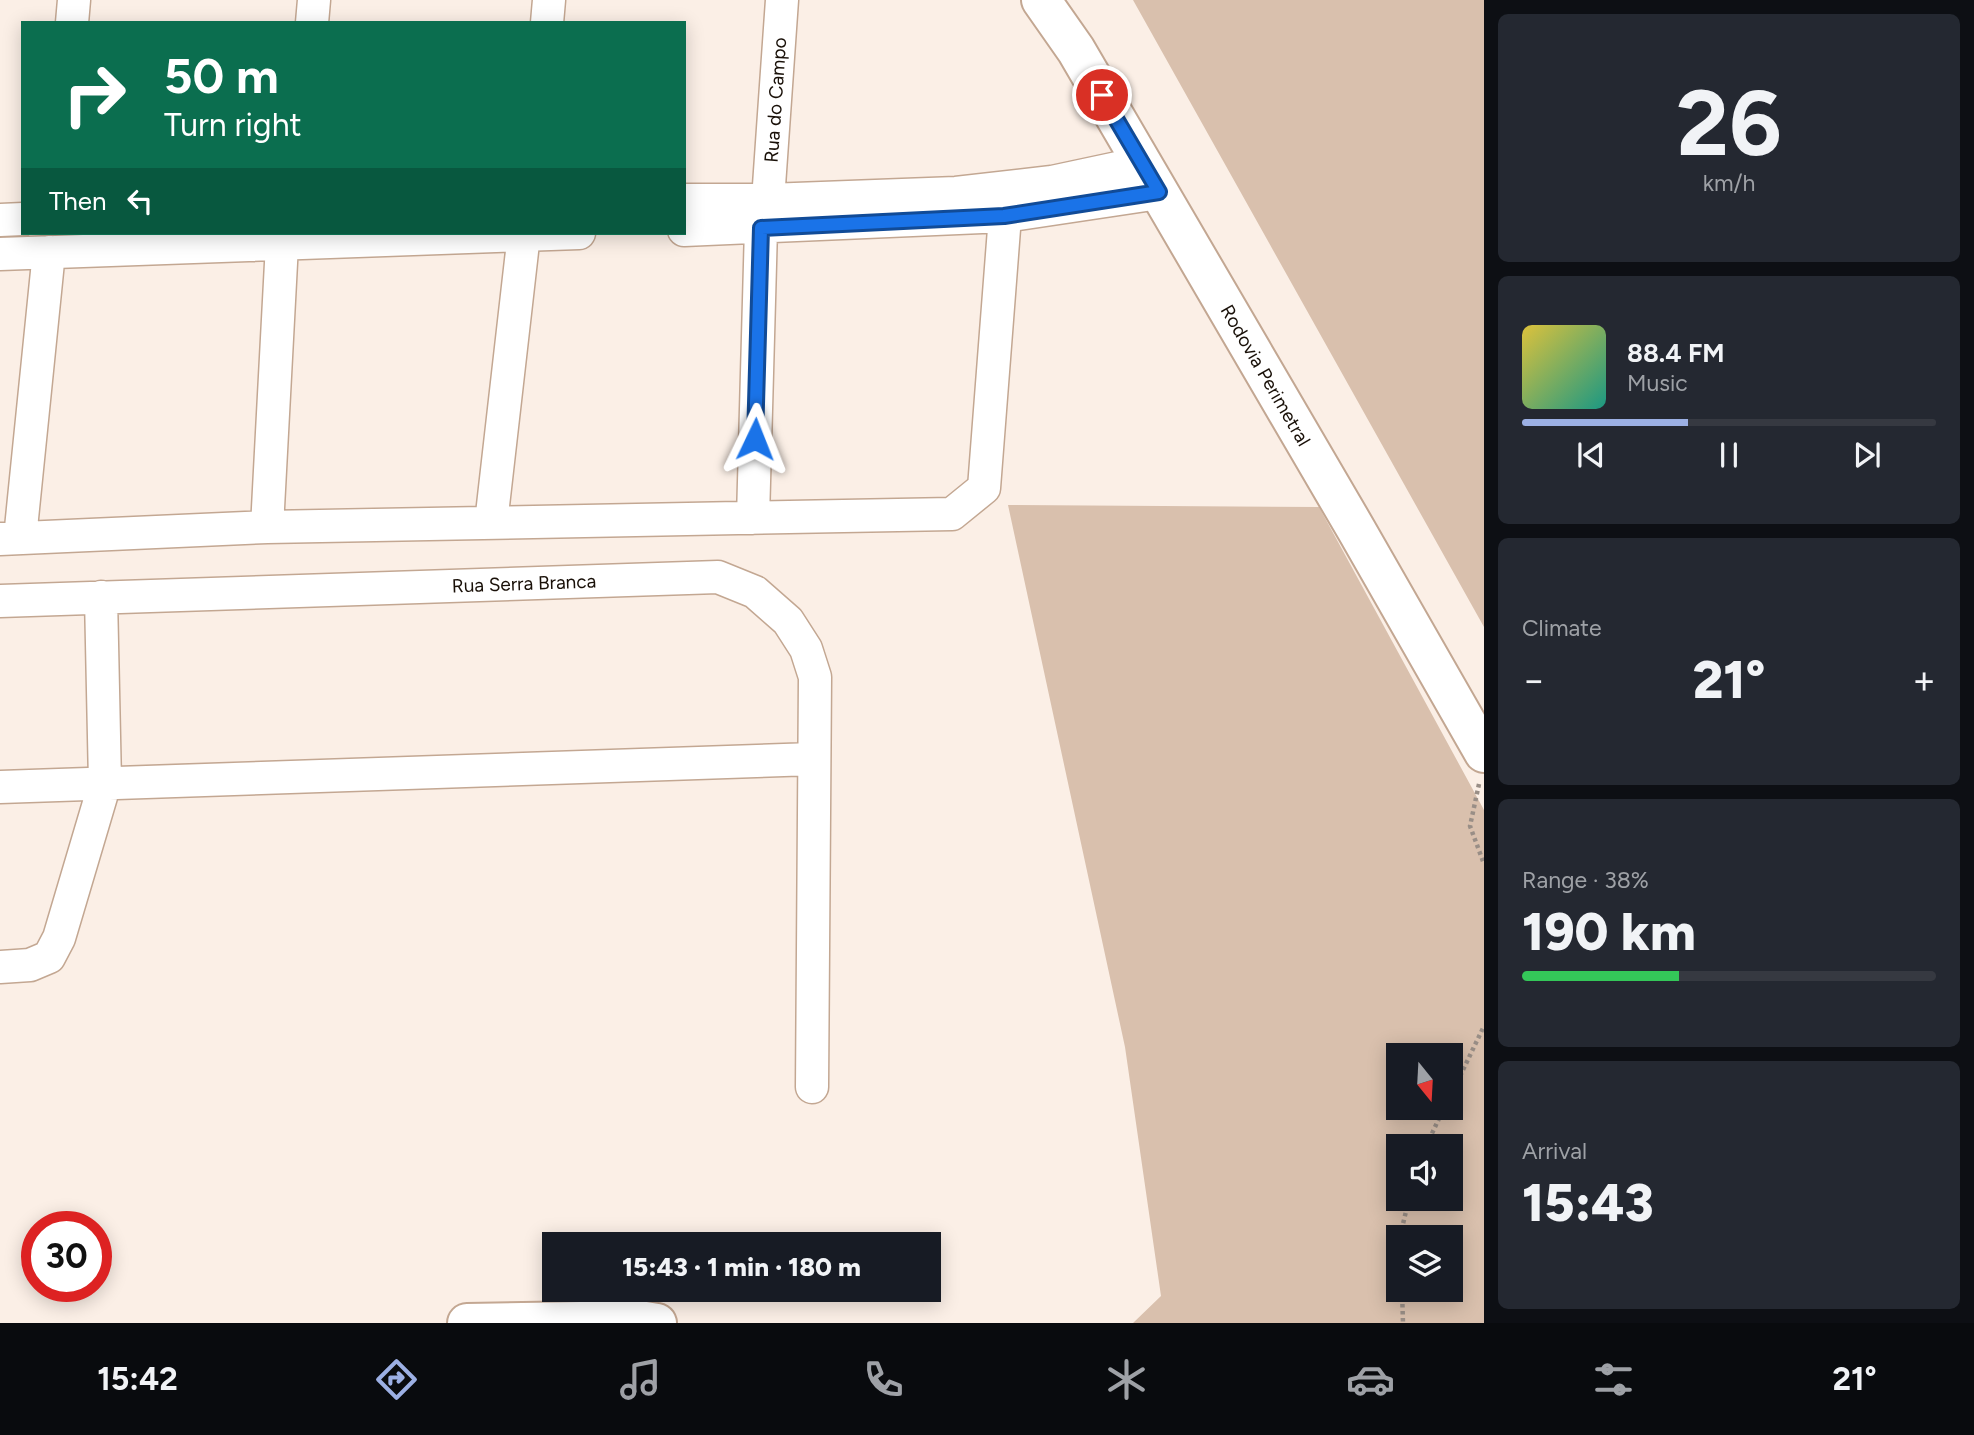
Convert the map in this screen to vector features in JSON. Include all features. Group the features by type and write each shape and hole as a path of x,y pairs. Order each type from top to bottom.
{"main road":[{"name":"Rodovia Perimetral","path":"1041,0 1076,50 1357,531 1483,763"},
{"path":"467,1323 645,1322"}],"street":[{"path":"72,21 74,0"},
{"path":"312,21 314,0"},
{"path":"547,21 549,0"},
{"name":"Rua do Campo","path":"753,517 764,214 782,0"},
{"path":"686,230 764,214 1052,182 1150,178"},
{"path":"686,200 764,214 1004,216 1150,178"},
{"path":"49,252 10,538 267,527 952,514 984,488 1004,216"},
{"path":"0,220 21,219"},
{"path":"0,254 500,235"},
{"path":"491,523 524,235"},
{"path":"267,527 282,244"},
{"name":"Rua Serra Branca","path":"0,601 718,577 754,592 788,621 806,649 815,677 812,1087"},
{"path":"0,967 30,965 49,957 59,938 105,783 101,597"},
{"path":"0,787 813,759"}],"path":[{"path":"1483,763 1470,826 1484,863"},
{"path":"1463,1070 1484,1026"},
{"path":"1402,1302 1403,1323"}],"shaded area":[{"path":"1133,0 1484,0 1484,627"},
{"path":"1008,505 1319,507 1484,810 1484,1323 1133,1323 1161,1296 1125,1047"}],"route":[{"path":"755,439 761,228 1004,216 1159,192 1102,95"}]}
